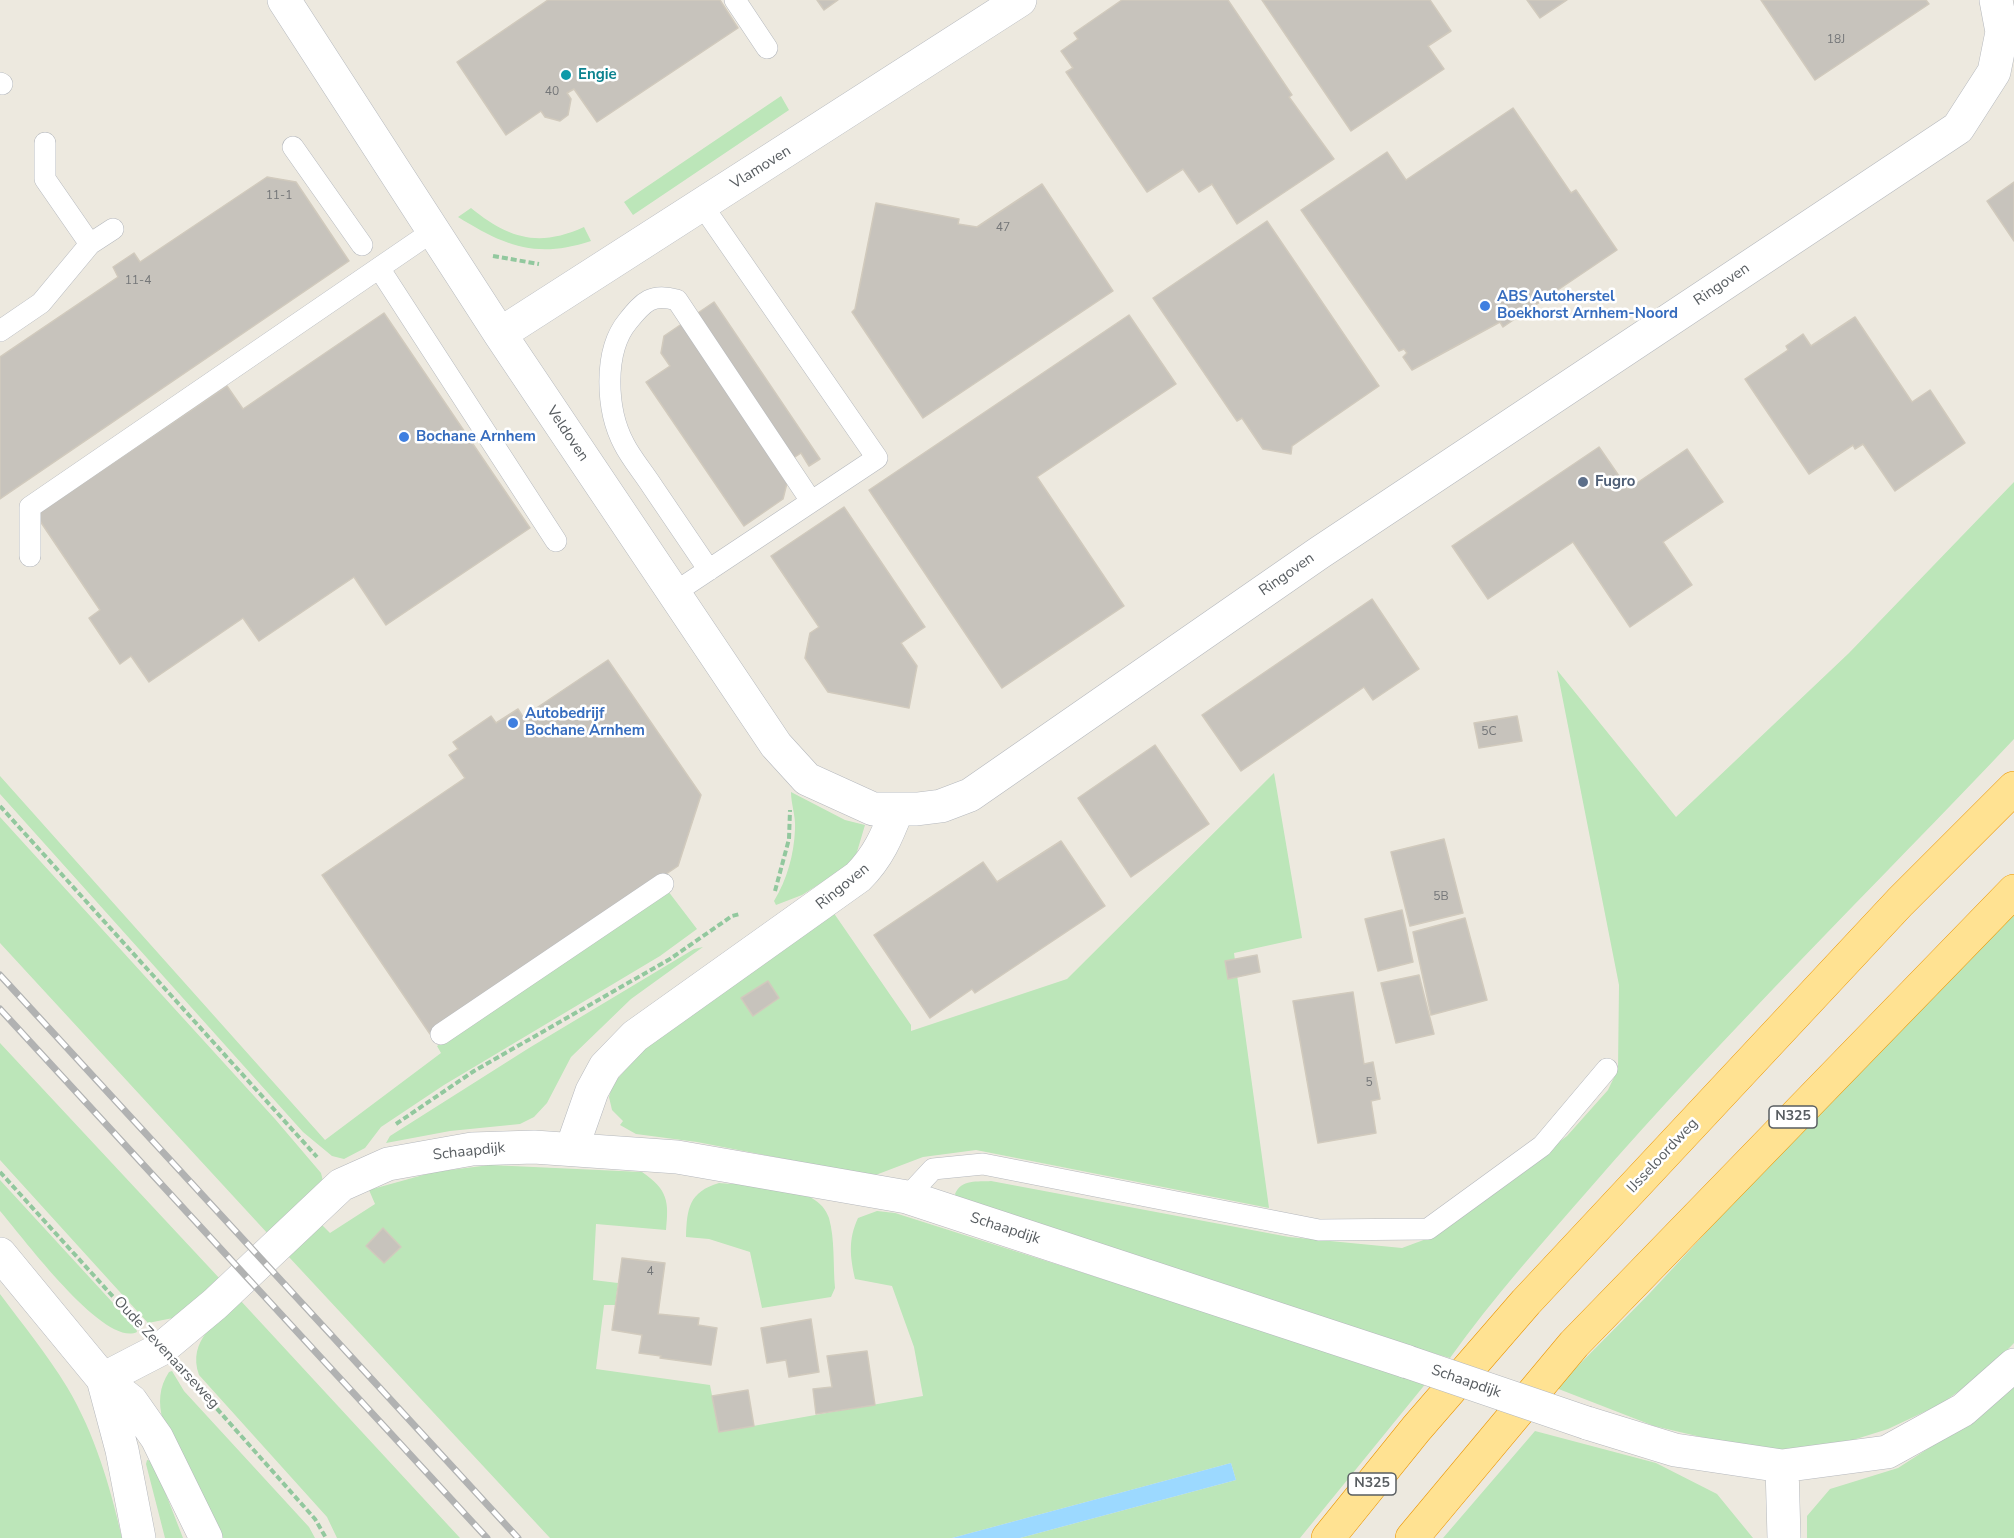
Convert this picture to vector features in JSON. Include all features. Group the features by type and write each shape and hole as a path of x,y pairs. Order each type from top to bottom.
{"highway":[{"name":"IJsseloordweg","path":"1328,1538 1416,1430 1526,1302 1900,902 2014,788"},
{"name":"N325","path":"1412,1538 1574,1344 2014,891"}],"street":[{"name":"Veldoven","path":"284,0 500,334 776,745 807,779 873,809 897,810"},
{"name":"Vlamoven","path":"500,334 1020,0"},
{"name":"Ringoven","path":"572,1148 592,1091 606,1067 635,1036 858,877 873,863 884,844 897,810 941,806 970,795 1319,553 1958,128 1994,72 2001,32 1996,0"},
{"name":"Schaapdijk","path":"103,1379 161,1349 215,1304 341,1185 388,1164 472,1149 572,1148 677,1157 907,1197 1587,1423 1675,1450 1782,1466 1887,1452 1963,1410 2014,1365"},
{"path":"0,1254 103,1379 131,1401 157,1438 206,1538"},
{"path":"103,1379 122,1450 139,1538"},
{"path":"1782,1466 1784,1538"}],"lane":[{"path":"735,0 766,48"},
{"path":"45,143 45,179 90,244"},
{"path":"293,147 362,245"},
{"path":"674,593 877,458 702,205"},
{"path":"0,331 41,303 90,244 112,229"},
{"path":"30,556 30,507 434,231"},
{"path":"379,268 556,541"},
{"path":"709,570 623,442 608,385 612,356 623,327 637,309 651,298 661,296 677,300 811,501"},
{"path":"441,1035 663,884"},
{"path":"907,1197 933,1169 983,1164 1319,1230 1428,1229 1542,1146 1607,1069"}],"path":[{"path":"486,252 495,257 542,264"},
{"path":"0,806 287,1122 341,1185"},
{"path":"390,1129 474,1071 670,959 732,916 742,914"},
{"name":"Oude Zevenaarseweg","path":"0,1172 315,1518 326,1538"}],"green space":[{"path":"781,96 789,110 633,215 624,202"},
{"path":"471,208 498,227 524,237 552,237 584,227 591,241 554,249 522,247 491,236 458,217"},
{"path":"2014,482 2014,739 1747,1016 1642,1129 1518,1271 1450,1358 1281,1309 957,1199 955,1194 961,1186 970,1182 991,1181 1289,1237 1402,1248 1437,1235 1567,1136 1608,1090 1618,1069 1619,985 1557,670 1676,817 1849,653"},
{"path":"1274,773 1302,938 1234,953 1269,1208 976,1150 923,1157 873,1176 697,1142 636,1134 620,1125 623,1121 612,1110 609,1097 613,1084 648,1044 831,909 911,1025 911,1031 1067,979"},
{"path":"0,776 325,1140 441,1053 437,1046 668,891 697,929 660,956 444,1085 381,1127 365,1148 344,1159 332,1156 303,1132 0,794"},
{"path":"791,792 845,820 865,825 854,862 802,895 776,905 774,901 783,884 793,848 795,824"},
{"path":"0,817 275,1119 321,1173 323,1181 269,1235 0,943"},
{"path":"2014,912 2014,1343 1987,1371 1941,1404 1888,1429 1837,1445 1761,1451 1654,1426 1556,1388 1649,1294 1814,1116"},
{"path":"703,947 631,999 571,1057 547,1103 534,1117 520,1124 450,1131 386,1143 390,1136 529,1048 694,949"},
{"path":"0,1043 221,1280 178,1317 148,1323 0,1160"},
{"path":"490,1165 642,1172 651,1178 665,1197 666,1230 596,1224 593,1280 618,1283 615,1305 604,1305 596,1369 710,1385 719,1432 923,1396 914,1347 892,1286 855,1279 851,1248 855,1226 858,1218 877,1211 895,1213 1427,1382 1300,1538 1020,1538 1236,1480 1231,1463 952,1538 550,1538 288,1256 322,1225 330,1233 375,1204 369,1190 434,1172"},
{"path":"0,1180 136,1328 137,1332 122,1332 105,1323 85,1307 44,1264 0,1211"},
{"path":"719,1183 782,1188 812,1198 822,1206 829,1218 832,1235 835,1288 831,1297 762,1308 750,1252 709,1239 686,1237 687,1218 692,1202 701,1191"},
{"path":"0,1294 67,1387 86,1423 112,1499 122,1538 0,1538"},
{"path":"240,1300 460,1538 337,1538 327,1517 199,1375 196,1363 201,1342 214,1324"},
{"path":"172,1371 184,1391 309,1527 315,1538 220,1538 163,1421 160,1408 161,1389 169,1372"},
{"path":"2014,1380 2014,1538 1807,1538 1807,1516 1830,1489 1898,1468 1974,1419"},
{"path":"1535,1431 1656,1463 1717,1494 1753,1538 1443,1538"},
{"path":"147,1460 153,1461 183,1538 165,1538 146,1464"}],"water":[{"path":"1231,1463 1236,1480 1020,1538 952,1538"}],"building":[{"name":"Engie","path":"548,0 720,0 738,28 597,122 574,89 567,93 571,99 568,115 560,121 545,117 541,111 506,135 457,62"},
{"path":"817,0 838,0 824,10"},
{"path":"1122,0 1228,0 1292,95 1289,97 1334,159 1237,224 1212,184 1199,192 1183,169 1147,192 1066,72 1073,68 1061,51 1078,39 1074,33"},
{"path":"1262,0 1430,0 1451,31 1428,46 1444,69 1351,131"},
{"path":"1527,0 1567,0 1540,18"},
{"path":"1761,0 1926,0 1929,4 1815,80"},
{"path":"1513,108 1571,193 1576,190 1617,250 1503,327 1500,322 1412,370 1403,357 1407,353 1404,349 1399,351 1301,210 1387,152 1406,180"},
{"path":"267,177 296,182 349,261 0,499 0,357 118,277 113,267 134,253 140,262"},
{"path":"2014,182 2014,241 1987,201"},
{"path":"1042,184 1113,291 923,418 852,312 855,309 876,203 959,219 958,224 977,227"},
{"path":"1267,221 1379,386 1292,446 1291,454 1263,449 1242,418 1237,421 1153,298"},
{"path":"714,302 820,459 809,466 801,453 777,469 787,483 783,499 744,526 646,382 670,366 661,353 664,336"},
{"path":"384,313 530,528 386,625 354,577 259,641 243,618 149,682 131,656 120,664 89,618 100,610 36,515 227,386 243,409"},
{"path":"1129,315 1176,384 1037,477 1124,606 1002,688 869,490"},
{"path":"1855,317 1912,402 1930,390 1965,443 1895,491 1863,444 1855,449 1853,445 1809,474 1745,379 1788,350 1786,346 1803,334 1811,346"},
{"path":"1599,447 1628,489 1687,449 1723,502 1663,542 1692,585 1630,627 1573,542 1488,599 1452,546"},
{"path":"844,507 925,627 901,643 917,666 909,708 828,692 805,658 810,633 819,627 771,556"},
{"path":"1372,599 1419,669 1373,700 1364,687 1241,771 1202,715"},
{"path":"608,660 701,795 678,866 430,1034 322,875 465,778 449,755 458,749 453,742 491,716 496,723 518,709 523,717"},
{"path":"1517,716 1522,741 1479,748 1474,723"},
{"path":"1155,745 1209,824 1131,877 1078,798"},
{"path":"1444,839 1463,913 1410,926 1391,852"},
{"path":"1061,841 1105,906 975,993 972,989 930,1018 874,935 983,862 997,882"},
{"path":"1402,910 1413,962 1378,971 1365,919"},
{"path":"1465,918 1487,1000 1431,1015 1413,932"},
{"path":"1257,955 1260,972 1228,979 1225,961"},
{"path":"1419,975 1434,1034 1396,1043 1381,983"},
{"path":"768,981 779,998 753,1016 741,998"},
{"path":"1353,992 1364,1064 1373,1062 1380,1099 1371,1101 1376,1133 1318,1143 1293,1001"},
{"path":"383,1228 401,1247 384,1263 366,1246"},
{"path":"622,1258 665,1263 658,1314 699,1318 698,1325 717,1328 711,1365 639,1353 642,1335 612,1330"},
{"path":"811,1319 819,1372 789,1377 786,1360 767,1363 761,1328"},
{"path":"867,1351 875,1405 816,1414 813,1389 832,1387 827,1356"},
{"path":"748,1390 754,1426 719,1432 712,1396"}],"railway":[{"path":"0,975 518,1538"},
{"path":"0,1009 487,1538"}],"place":[{"name":"Engie","path":"566,75"},
{"name":"ABS Autoherstel Boekhorst Arnhem-Noord","path":"1485,306"},
{"name":"Bochane Arnhem","path":"404,437"},
{"name":"Fugro","path":"1583,482"},
{"name":"Autobedrijf Bochane Arnhem","path":"513,723"}]}
